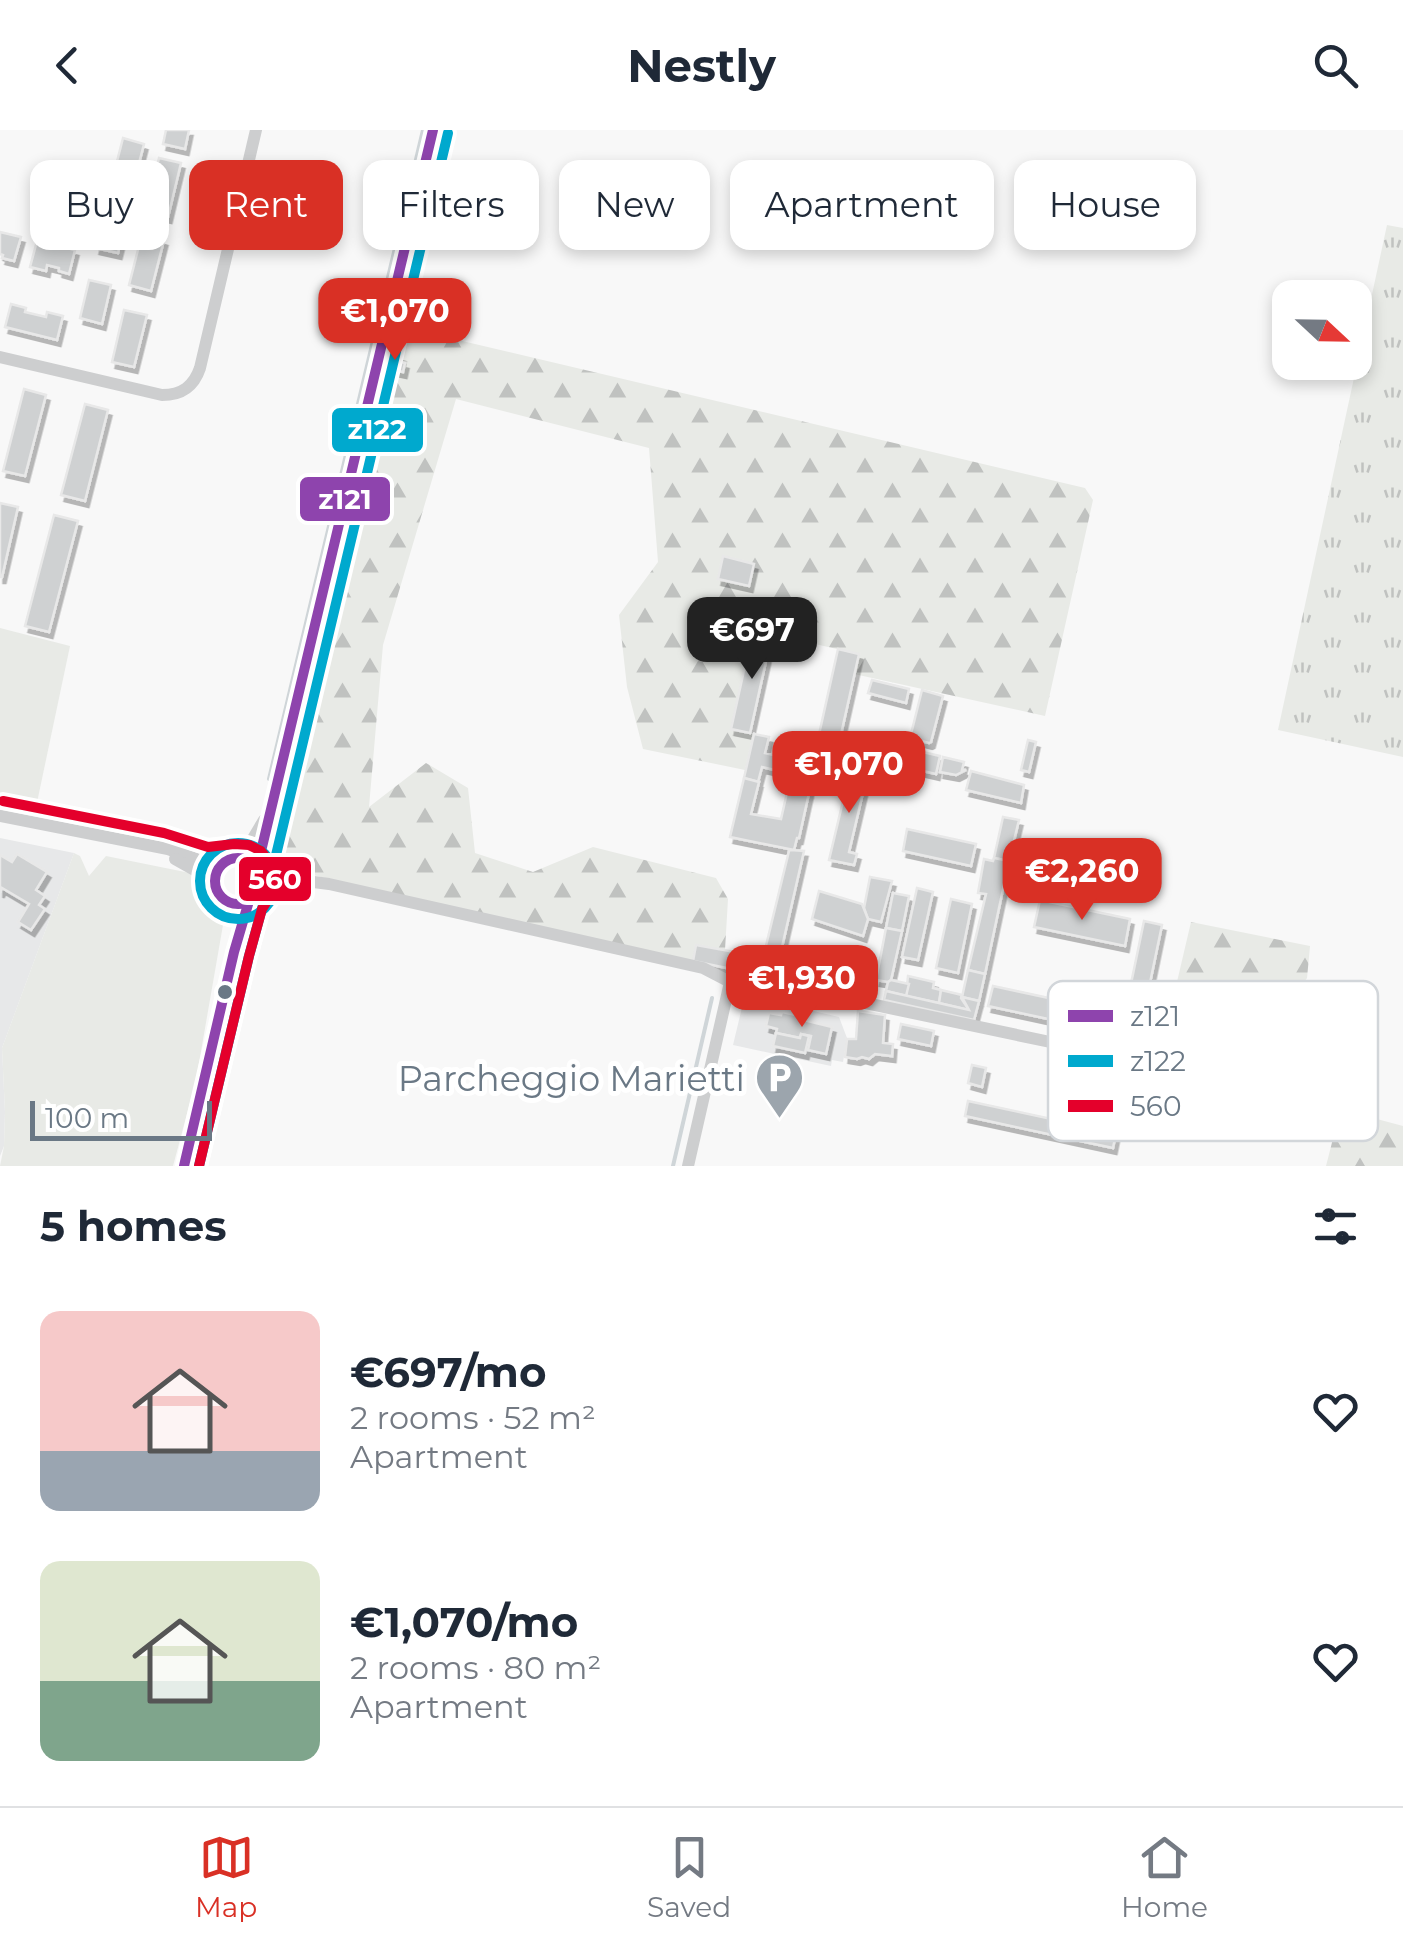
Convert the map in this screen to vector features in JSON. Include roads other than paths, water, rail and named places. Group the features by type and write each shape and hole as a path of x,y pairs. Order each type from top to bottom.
{"street":[{"path":"0,357 162,395 186,390 200,368 256,130"},
{"path":"184,1166 234,952 254,897 433,130"},
{"path":"280,781 262,826 248,847 216,872 215,884 219,895 236,904 306,881"},
{"path":"0,816 168,849 200,860 248,860 258,871 703,968 730,982 756,980 1048,1042"},
{"path":"146,846 196,870 215,884"},
{"path":"229,903 234,952"},
{"path":"688,1166 730,982"}],"waterway":[{"path":"269,779 423,130"},
{"path":"673,1166 712,998"}],"place":[{"name":"Parcheggio Marietti","path":"780,1120"}]}
